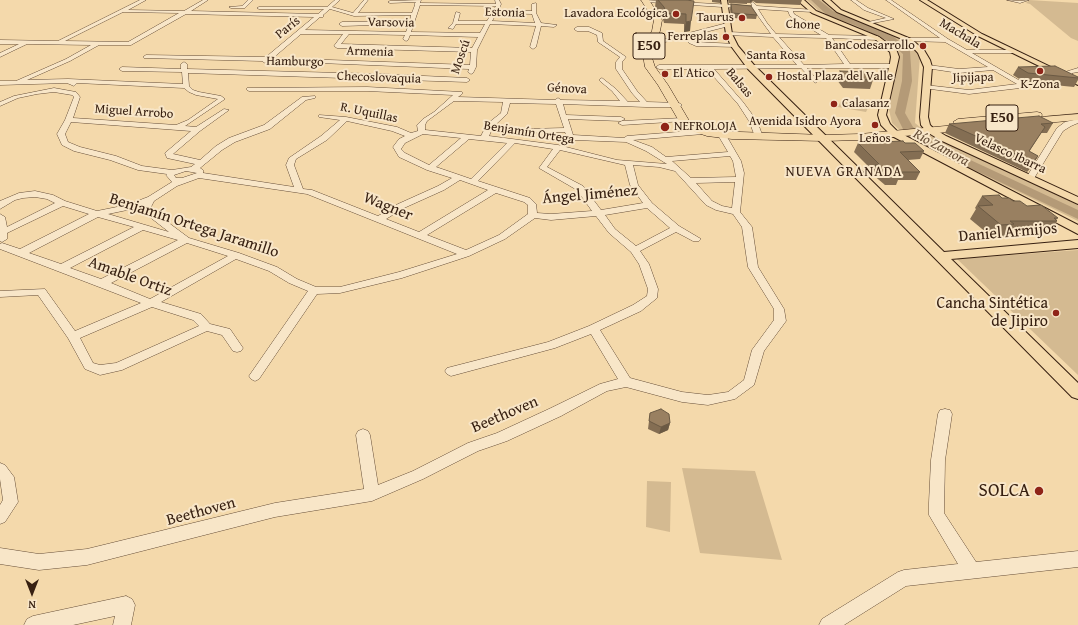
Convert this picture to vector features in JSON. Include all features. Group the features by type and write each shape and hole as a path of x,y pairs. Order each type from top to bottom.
{"highway":[{"name":"E50","path":"646,0 652,8"},
{"name":"Avenida Isidro Ayora","path":"652,8 658,20 656,31 650,42 648,59 650,67 677,105 695,122 720,132"},
{"name":"Avenida Isidro Ayora","path":"677,105 682,120 688,126 703,132 821,136 926,128 1078,111"},
{"name":"Avenida Isidro Ayora","path":"926,128 1078,117"}],"main road":[{"path":"800,0 813,11 877,38 893,51 895,57 882,115 883,120 894,131 905,140 1078,230"},
{"path":"826,0 839,11 909,40 921,52 928,67 924,117 926,128"},
{"path":"923,0 980,35 1076,80"},
{"path":"931,0 992,37 1076,80"},
{"path":"725,3 729,34 735,46 751,67 1078,393"},
{"name":"Velasco Ibarra","path":"926,128 942,138 1078,201"},
{"name":"Daniel Armijos","path":"942,256 1078,244"}],"street":[{"path":"60,42 144,0"},
{"path":"0,42 132,42 206,0"},
{"path":"227,7 243,8 252,0"},
{"name":"París","path":"261,64 322,16 338,0"},
{"path":"334,33 366,0"},
{"path":"646,0 725,3 754,7 813,11"},
{"path":"753,0 754,7 762,21 776,35 801,67 815,81"},
{"path":"853,0 866,10 892,19"},
{"name":"Machala","path":"888,0 946,40 1020,83 1020,86"},
{"path":"1008,0 1020,2 1027,0"},
{"path":"383,14 387,3 390,1 498,3"},
{"path":"652,8 660,1"},
{"path":"367,89 399,56 418,2"},
{"name":"Moscú","path":"422,132 421,125 425,120 460,93 473,67 474,50 488,22 496,11 498,3"},
{"path":"533,47 539,25 534,13 534,4"},
{"path":"259,8 294,5 330,8 353,15 413,14"},
{"path":"195,6 203,6"},
{"path":"790,10 792,15 828,37 848,66"},
{"path":"496,11 534,13"},
{"path":"120,12 184,12 322,16"},
{"path":"445,35 455,23 458,13"},
{"path":"243,20 251,14"},
{"path":"905,17 911,16"},
{"path":"870,23 898,18"},
{"path":"342,24 411,22"},
{"name":"Estonia","path":"455,23 488,22 554,25"},
{"path":"665,40 727,25"},
{"path":"577,29 589,30 600,34 600,42 623,57 619,62 619,69 634,92 646,105"},
{"name":"Varsovia","path":"301,32 482,36"},
{"path":"348,33 337,46 399,56 474,50"},
{"name":"Chone","path":"729,34 877,38"},
{"path":"687,35 691,42 696,44 735,46"},
{"path":"909,40 946,40"},
{"path":"0,55 26,42"},
{"path":"18,82 68,60 100,43"},
{"path":"967,51 1013,51"},
{"name":"Armenia","path":"146,57 266,59 399,56 473,67"},
{"path":"183,58 186,71 186,86"},
{"name":"Santa Rosa","path":"659,67 893,66"},
{"name":"Balsas","path":"709,67 741,103 753,121 759,135"},
{"path":"928,67 959,71 994,68"},
{"path":"249,73 255,68"},
{"name":"Hamburgo","path":"122,69 381,76 467,80"},
{"path":"1076,80 1068,72 1078,70"},
{"path":"602,80 614,90 626,104"},
{"path":"68,81 77,86 79,91 69,120 61,134 65,143 173,179 183,180 196,172 201,163 232,140 267,127 304,98 313,98"},
{"path":"0,83 68,81 186,86 193,92 219,97 222,99 190,121 177,127"},
{"name":"Jipijapa","path":"926,87 961,92 1020,86"},
{"name":"Checoslovaquia","path":"249,89 367,89 460,93"},
{"path":"0,104 16,97 54,90 74,93 77,97"},
{"name":"Génova","path":"453,99 558,100 616,104 677,105"},
{"path":"484,138 490,126 504,114 507,100"},
{"path":"558,100 570,136 575,138 627,139 703,132"},
{"path":"616,104 627,139 649,149 678,169 709,203 719,208 736,212 740,173 737,161 720,132"},
{"path":"201,163 168,155 197,129 226,110"},
{"name":"R. Uquillas","path":"321,116 346,119 394,130 411,136"},
{"path":"564,117 621,121 682,120"},
{"path":"299,189 296,176 290,165 293,158 324,138 346,119"},
{"name":"Miguel Arrobo","path":"69,120 197,129"},
{"path":"1030,178 1060,130 1068,124 1078,121"},
{"path":"527,131 568,130"},
{"path":"422,132 402,141 397,149 402,155 430,168 528,200 532,204 533,215"},
{"name":"Benjamín Ortega","path":"422,132 558,147 601,159 659,165 678,169"},
{"path":"430,168 468,136"},
{"path":"472,182 513,141"},
{"path":"451,371 551,345 593,329 637,308 652,298 653,289 644,264 635,250 612,231 580,188 543,168 558,147"},
{"path":"665,159 732,154"},
{"path":"628,162 634,185 649,205 676,228 696,240"},
{"path":"102,283 186,240 145,209 151,199 173,179 178,170 196,172"},
{"name":"Wagner","path":"196,172 299,189 309,192 466,254"},
{"path":"380,219 400,206 435,191 458,178"},
{"path":"688,181 739,179"},
{"path":"420,236 494,190"},
{"name":"Benjamín Ortega Jaramillo","path":"0,206 12,198 22,195 35,194 50,197 62,203 236,255 273,269 293,281 314,290 327,292 402,275 466,254 502,237 533,215"},
{"path":"20,253 98,213 129,207 151,199"},
{"path":"3,232 62,203"},
{"name":"Ángel Jiménez","path":"533,215 551,217 599,213 649,205"},
{"name":"Beethoven","path":"0,556 39,562 87,557 276,510 372,494 418,475 473,447 502,437 604,387 626,382 682,397 708,400 731,396 750,382 758,350 780,321 779,309 753,267 747,227 736,212"},
{"path":"0,218 3,232 1,249"},
{"path":"62,268 143,226"},
{"path":"635,250 676,228"},
{"name":"Amable Ortiz","path":"1,249 20,253 102,283 150,303 197,317 206,327 226,332 238,348"},
{"path":"73,336 150,303 236,255"},
{"path":"255,376 314,290"},
{"path":"0,294 42,291 73,336 89,366 100,370 118,366 206,327"},
{"path":"593,329 626,382"},
{"path":"945,414 938,460 936,503 937,515 972,571"},
{"path":"363,435 372,494"},
{"path":"0,469 7,477 11,502 0,517"},
{"path":"828,625 904,578 1078,559"},
{"path":"33,625 126,605 122,625"}],"shaded area":[{"path":"807,0 823,0 831,6 910,42 920,56 915,123 930,135 1078,205 1078,221 922,145 905,135 892,123 889,110 897,64 895,48 884,39 819,11"},
{"path":"1029,0 1078,3 1078,41 1071,38 1030,4 1026,3"},
{"path":"842,99 868,103 867,107 857,106 868,108 866,112 838,107"},
{"path":"1078,250 1078,375 957,259"},
{"path":"682,468 755,471 782,560 700,553"},
{"path":"647,481 671,482 670,532 646,527"}],"building":[{"path":"658,0 694,1 691,21 686,22 686,14 666,13 664,7"},
{"path":"731,4 751,6 757,15 732,13"},
{"path":"1055,66 1078,78 1028,73 1018,67"},
{"path":"840,71 866,72 873,80 846,79"},
{"path":"1039,116 1053,123 1041,124 1045,127 1029,151 1038,156 1033,162 949,124"},
{"path":"903,141 905,143 915,143 924,151 900,152 920,172 895,172 900,176 888,177 875,165 880,165 858,143"},
{"path":"999,195 1002,198 1020,201 1027,206 1041,205 1058,218 1054,218 1057,221 1010,221 1014,224 1001,225 978,206 993,205 982,196"},
{"path":"661,409 669,414 670,423 661,427 649,421 650,413"}],"waterway":[{"name":"Río Zamora","path":"815,0 830,13 860,24 891,39 907,53 907,81 900,113 908,129 932,146 1078,215"},
{"path":"1046,117 1078,114"}],"place":[{"name":"Lavadora Ecológica","path":"676,14"},
{"name":"Taurus","path":"742,18"},
{"name":"Ferreplas","path":"726,37"},
{"name":"BanCodesarrollo","path":"923,46"},
{"name":"K-Zona","path":"1040,71"},
{"name":"El Atico","path":"665,74"},
{"name":"Hostal Plaza del Valle","path":"769,77"},
{"name":"Calasanz","path":"834,104"},
{"name":"Leños","path":"875,125"},
{"name":"NEFROLOJA","path":"665,127"},
{"name":"Cancha Sintética de Jipiro","path":"1056,313"},
{"name":"SOLCA","path":"1039,491"}],"district":[{"name":"NUEVA GRANADA","path":"844,172"}]}
